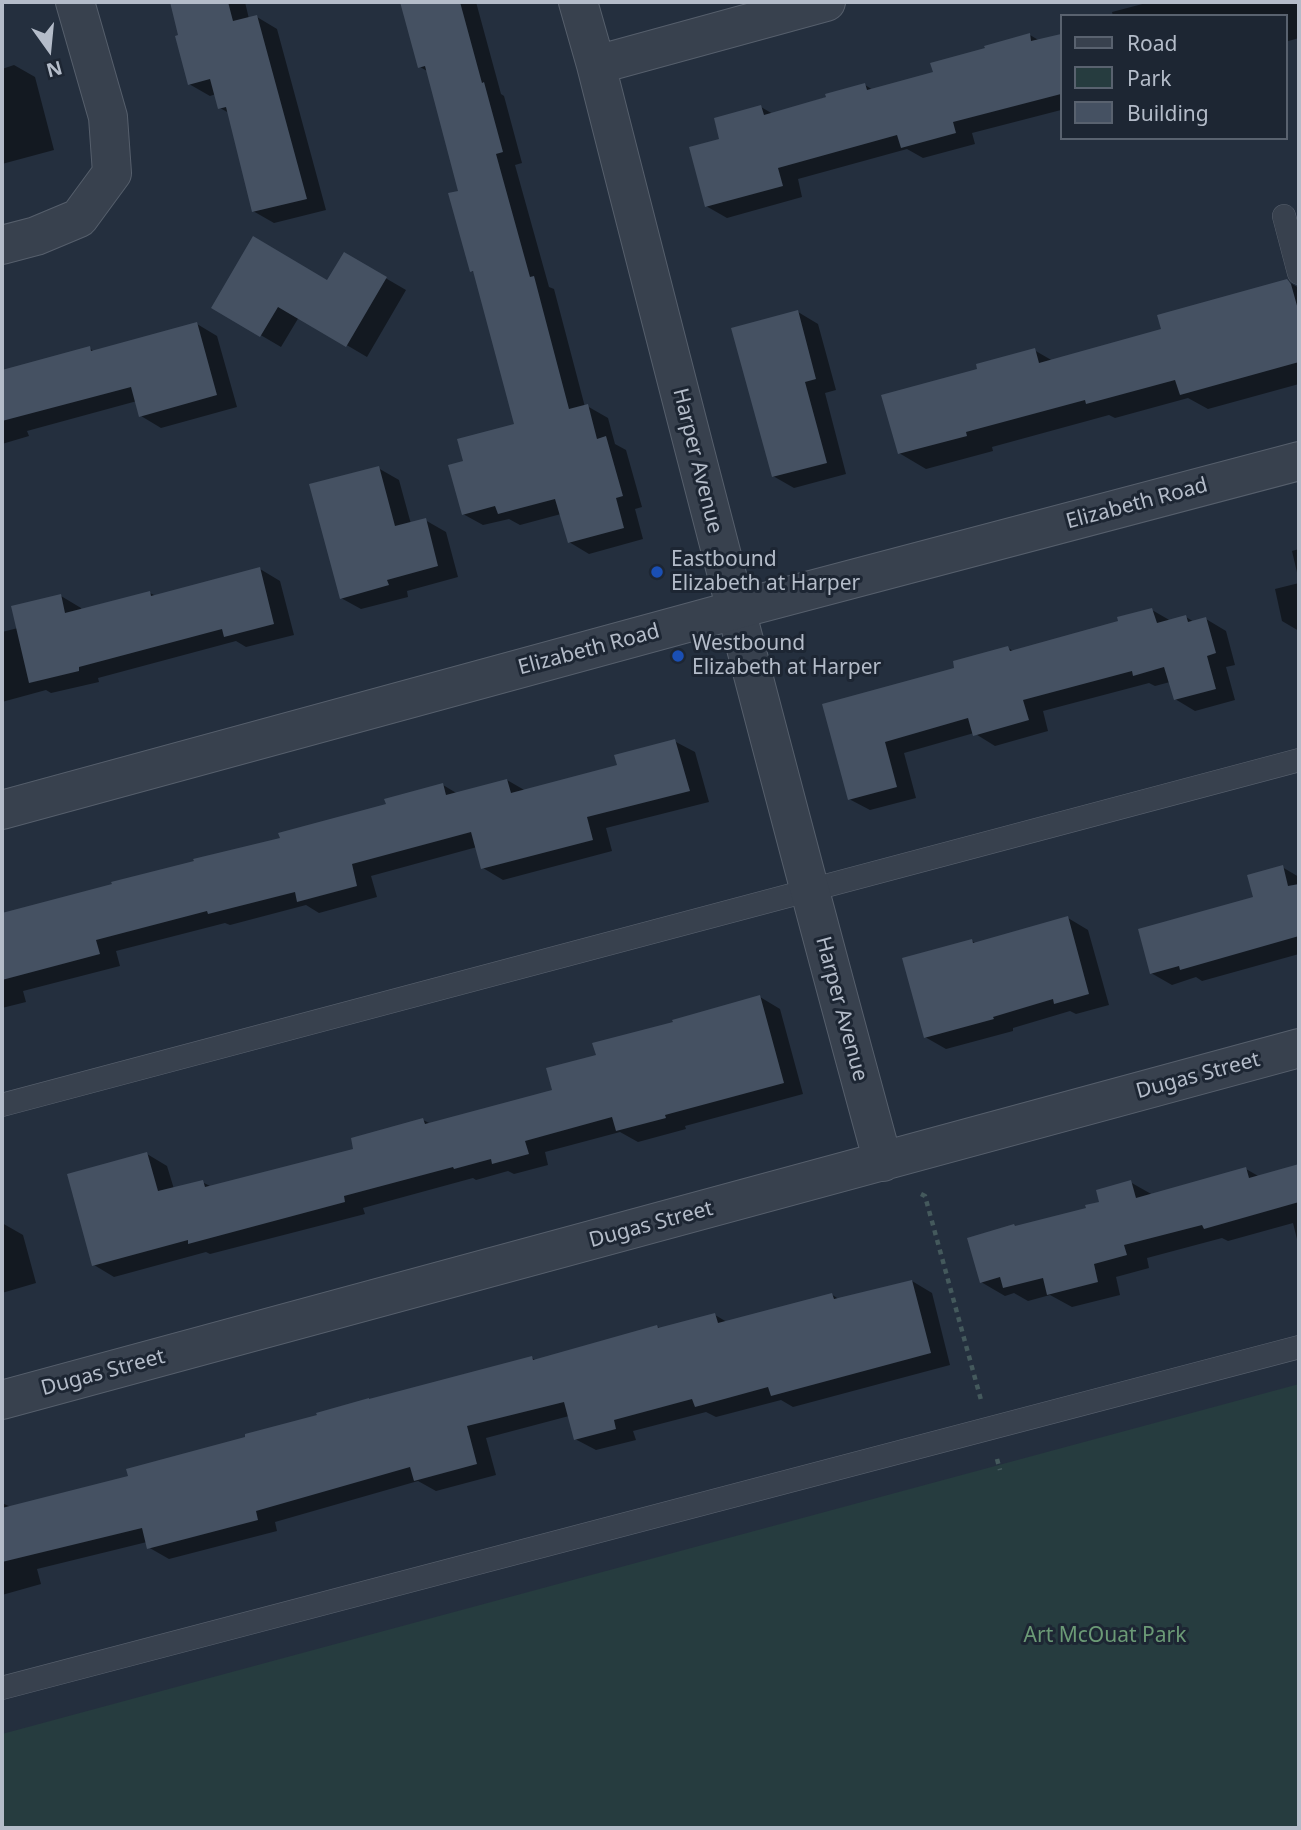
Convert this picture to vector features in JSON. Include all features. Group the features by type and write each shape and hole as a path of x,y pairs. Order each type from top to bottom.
{"street":[{"path":"2,245 36,236 79,218 112,173 108,117 75,2"},
{"name":"Harper Avenue","path":"578,2 735,610 883,1162"},
{"path":"596,65 826,2"},
{"name":"Elizabeth Road","path":"2,810 735,610 1299,461"},
{"name":"Dugas Street","path":"2,1401 1299,1048"}],"lane":[{"path":"1284,216 1299,273"},
{"path":"2,1105 1299,760"},
{"path":"2,1688 1299,1347"}],"path":[{"path":"883,1162 925,1196 1000,1470"}],"green space":[{"name":"Art McOuat Park","path":"1299,1384 1299,1828 2,1828 2,1734"}],"building":[{"path":"170,2 228,2 233,21 257,15 307,199 252,212 226,107 218,109 210,79 188,85 175,36 178,35"},
{"path":"400,2 460,2 503,152 496,154 530,277 534,276 569,409 588,404 597,439 606,436 623,496 616,498 624,528 568,543 555,499 498,514 495,506 462,515 448,465 463,461 457,439 514,424 473,271 470,272 448,193 458,191 425,66 418,68"},
{"path":"1030,33 1031,41 1060,34 1060,94 953,122 956,133 901,148 897,135 778,168 783,186 705,207 689,147 719,139 714,118 761,105 764,115 865,83 867,90 933,72 930,63 985,48 984,46"},
{"path":"253,236 327,280 344,252 387,277 346,347 278,307 260,337 211,308"},
{"path":"1287,279 1291,284 1299,313 1299,362 1180,395 1175,380 1086,404 1085,400 966,432 967,436 898,454 881,395 977,369 976,364 1035,348 1039,363 1161,329 1157,315"},
{"path":"798,310 816,379 805,382 827,463 772,477 731,328"},
{"path":"197,322 217,395 139,417 131,387 2,421 2,370 90,346 91,351"},
{"path":"379,466 395,526 426,518 438,566 387,580 389,585 340,599 309,484"},
{"path":"260,567 274,624 224,637 222,629 29,683 11,606 61,594 65,613 150,591 151,596"},
{"path":"1152,608 1157,623 1186,615 1188,622 1206,617 1216,653 1207,656 1216,689 1174,700 1164,667 1133,676 1132,671 1023,700 1029,720 973,736 968,718 885,742 897,787 848,800 822,704 954,668 953,661 1008,646 1010,651 1118,621 1117,617"},
{"path":"675,739 690,791 587,817 593,840 481,869 471,832 352,864 357,886 297,902 295,892 208,914 207,911 96,940 100,954 2,980 2,913 194,861 193,859 280,838 278,833 386,804 384,799 443,783 446,795 507,779 511,793 617,765 614,755"},
{"path":"1283,865 1288,886 1299,884 1299,936 1180,970 1179,966 1150,974 1138,929 1253,897 1247,875"},
{"path":"1068,916 1089,994 1054,1004 1053,999 924,1038 902,958 972,939 973,943"},
{"path":"760,995 784,1083 616,1131 612,1117 525,1141 529,1154 492,1164 491,1159 454,1169 453,1167 344,1196 345,1202 188,1244 188,1240 92,1266 67,1174 147,1152 158,1191 203,1180 205,1187 353,1149 351,1138 423,1118 425,1124 552,1090 546,1068 596,1055 592,1043"},
{"path":"1299,1164 1299,1202 1204,1229 1202,1225 1124,1245 1127,1255 1094,1264 1098,1282 1047,1295 1043,1278 1003,1288 1000,1277 980,1283 967,1238 1086,1208 1085,1205 1099,1202 1096,1190 1131,1180 1136,1198 1246,1167 1249,1178"},
{"path":"912,1280 931,1353 771,1396 768,1387 695,1407 692,1399 614,1420 616,1429 574,1440 564,1402 467,1426 477,1464 414,1481 410,1467 256,1511 258,1520 147,1549 142,1528 2,1562 2,1508 128,1476 126,1469 245,1437 245,1434 369,1398 532,1356 533,1360 657,1325 658,1328 715,1313 718,1323 832,1293 834,1299"}],"place":[{"name":"Eastbound Elizabeth at Harper","path":"657,572"},
{"name":"Westbound Elizabeth at Harper","path":"678,656"}]}
